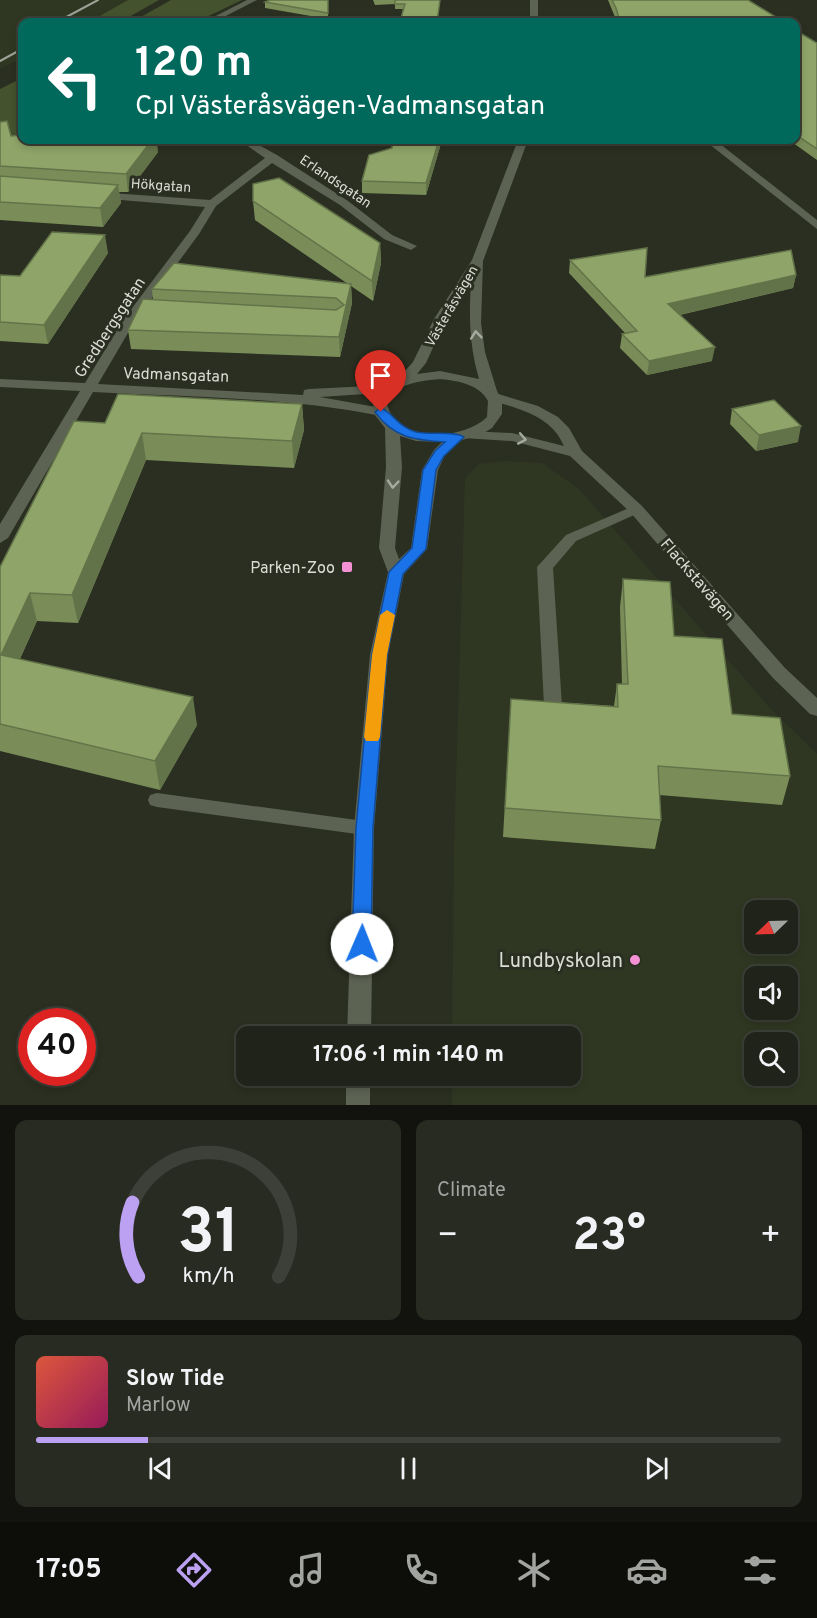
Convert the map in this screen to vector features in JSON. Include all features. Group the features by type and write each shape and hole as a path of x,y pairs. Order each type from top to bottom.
{"street":[{"path":"216,18 253,0"},
{"path":"534,0 534,18"},
{"name":"Erlandsgatan","path":"251,144 344,203 388,237 411,246"},
{"name":"Västeråsvägen","path":"403,381 419,363 440,320 478,260 522,144"},
{"path":"715,144 817,226"},
{"name":"Gredbergsgatan","path":"0,538 88,389 213,204 273,157"},
{"name":"Hökgatan","path":"79,194 213,204"},
{"name":"Västeråsvägen","path":"478,260 474,323 478,352 492,394"},
{"name":"Flackstavägen","path":"403,381 421,376 451,376 475,382 492,394 551,417 568,435 575,453 636,509 779,673 817,709"},
{"path":"359,1026 364,828 379,655 396,572 387,548 394,467 392,426 381,412 381,401 390,389 403,381"},
{"name":"Vadmansgatan","path":"0,383 88,389 278,396 332,402 381,412"},
{"name":"Vadmansgatan","path":"278,396 334,390 390,389"},
{"path":"396,572 419,549 430,470 439,453 463,436 479,430 493,420 496,414 492,394"},
{"name":"Flackstavägen","path":"392,426 403,432 423,437 512,437 575,453"},
{"path":"358,1086 358,1105"}],"lane":[{"path":"553,706 545,567 571,538 636,509"},
{"path":"157,800 364,828"}],"shaded area":[{"path":"0,0 128,0 96,18 18,18 18,60 0,69"},
{"path":"128,0 159,0 127,18 96,18"},
{"path":"171,0 242,0 204,18 139,18"},
{"path":"18,80 18,137 0,137 0,89"},
{"path":"504,461 542,463 579,489 770,708 817,754 817,1105 452,1105 452,1086 581,1086 581,1026 452,1026 454,849 465,478 479,464"}],"building":[{"path":"270,0 328,0 328,13 265,2"},
{"path":"395,0 440,0 438,18 401,18 405,4 395,4"},
{"path":"612,0 748,0 777,18 619,18"},
{"path":"800,33 817,43 817,149 800,137"},
{"path":"7,121 11,136 18,135 18,144 149,144 126,174 0,166 0,122"},
{"path":"392,144 438,144 426,183 362,181 369,155 392,148"},
{"path":"0,176 118,185 100,208 0,202"},
{"path":"279,178 380,243 372,281 253,201 253,184"},
{"path":"52,232 105,235 44,325 0,322 0,275 20,276"},
{"path":"647,248 645,277 791,250 796,275 668,304 715,347 649,361 622,334 637,331 570,260"},
{"path":"174,263 351,284 339,337 128,330 143,299 336,310 344,305 336,298 152,289"},
{"path":"118,394 302,404 292,441 142,433 72,595 30,593 1,655 193,697 155,761 0,724 0,567 74,421 105,423"},
{"path":"774,400 801,426 759,435 732,409"},
{"path":"623,579 670,582 674,636 722,639 732,714 780,718 790,776 658,766 661,820 505,808 511,699 618,707 617,684 628,684"}],"railway":[{"path":"64,18 98,0"},
{"path":"0,61 18,51"}],"slow traffic":[{"path":"372,737 379,655 387,615"}],"place":[{"name":"Parken-Zoo","path":"347,567"},
{"name":"Lundbyskolan","path":"635,960"}],"route":[{"path":"362,944 364,828 379,655 396,572 419,549 430,470 439,453 458,437 423,437 403,432 392,426 381,412"}]}
